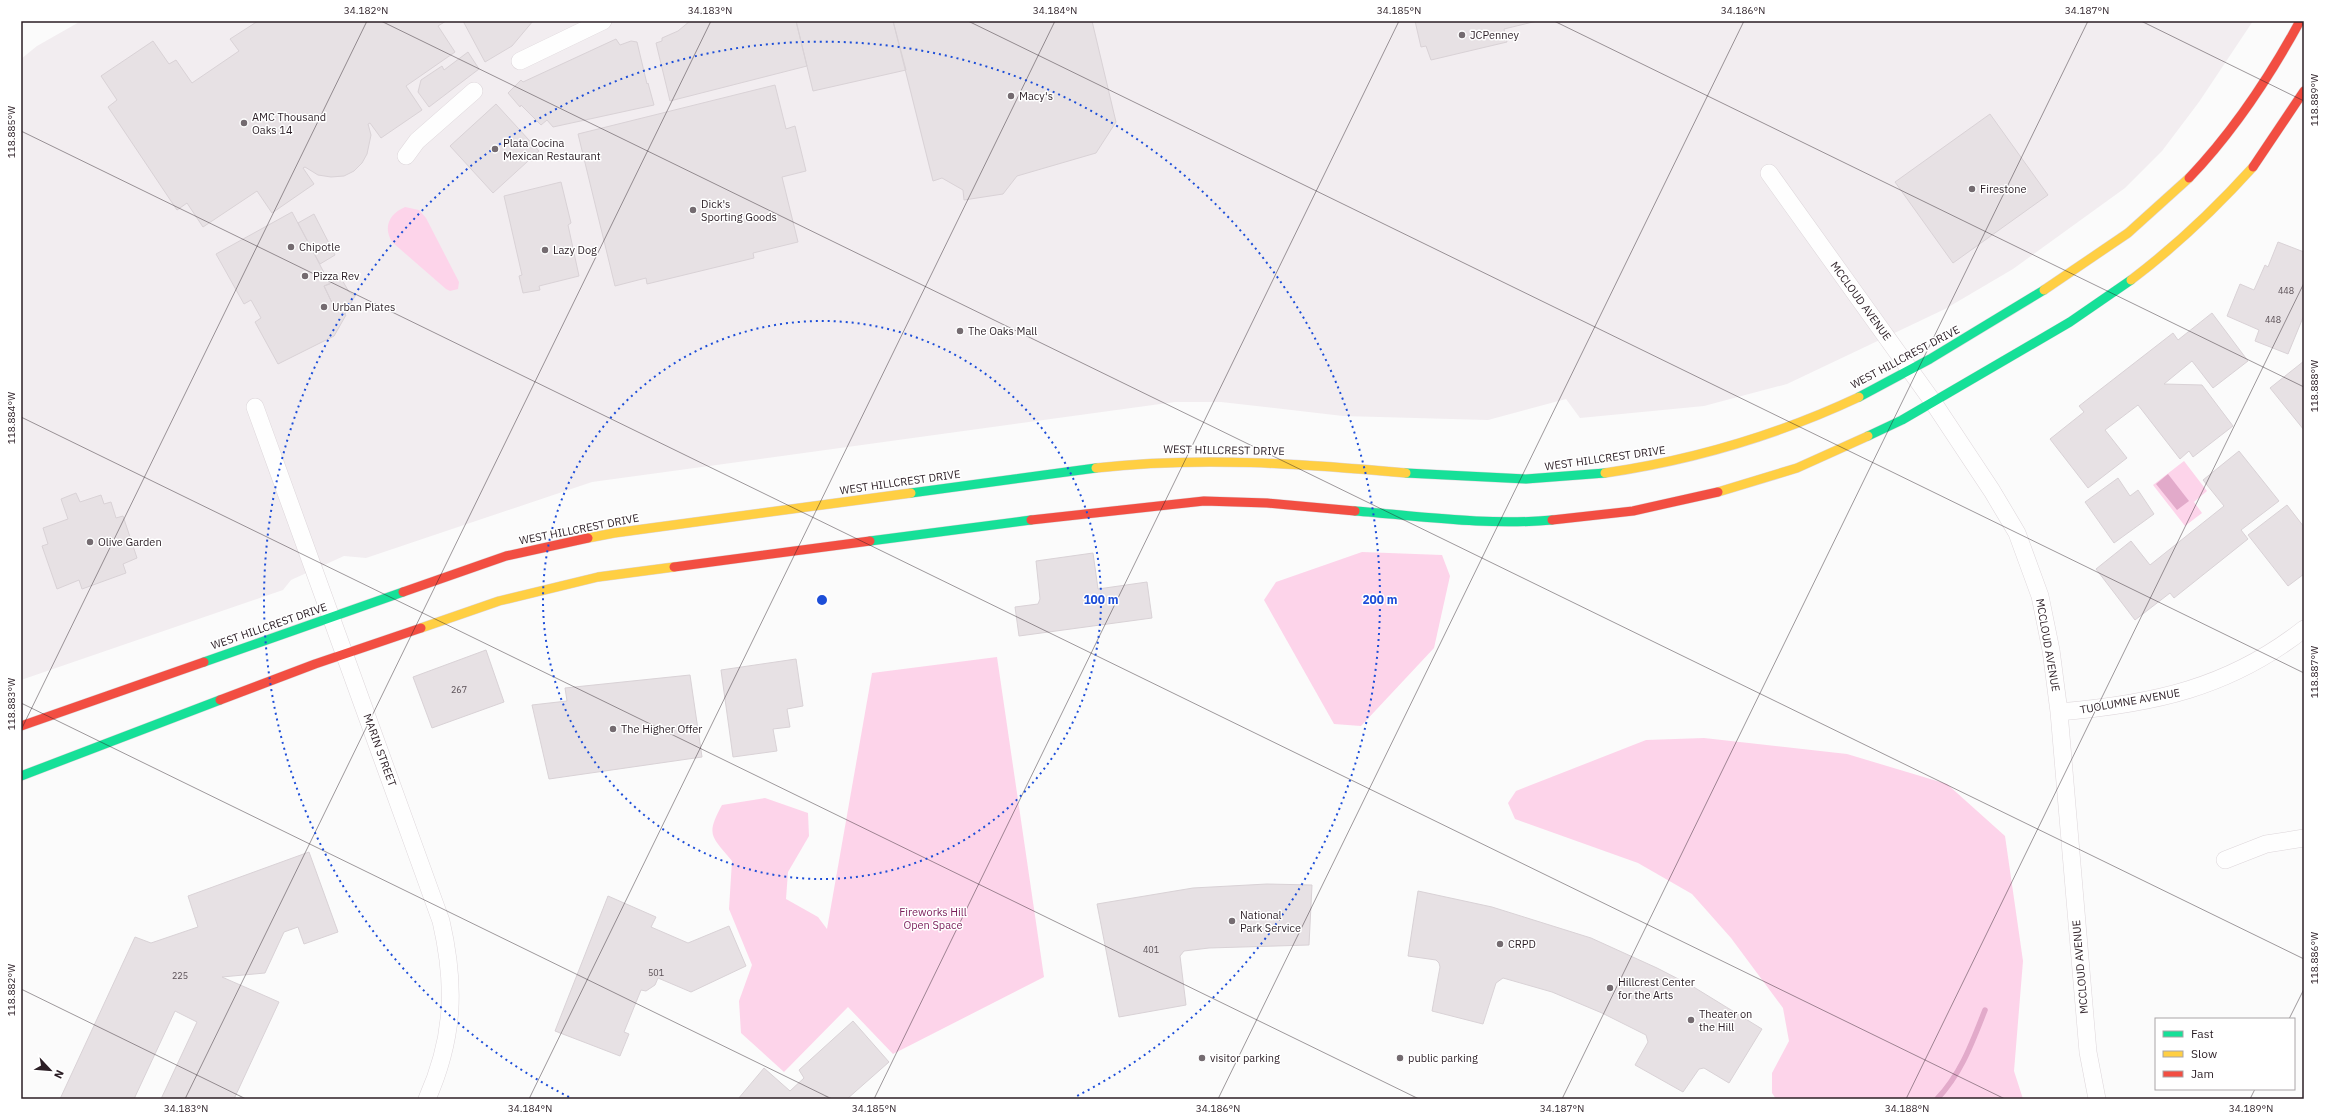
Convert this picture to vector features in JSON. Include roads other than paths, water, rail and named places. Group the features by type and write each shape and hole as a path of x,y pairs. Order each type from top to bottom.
{"main road":[{"name":"WEST HILLCREST DRIVE","path":"21,726 332,618 466,568 506,556 614,533 1131,463 1163,460 1232,461 1459,478 1518,480 1565,478 1626,470 1680,460 1762,438 1827,412 1910,370 2001,318 2091,261 2137,227 2187,182 2231,130 2275,68 2300,21"},
{"path":"21,776 344,654 499,601 598,577 1144,505 1204,501 1267,503 1465,520 1526,522 1633,511 1696,498 1798,468 1843,449 1933,402 2070,322 2129,282 2172,249 2217,207 2256,162 2304,91"}],"street":[{"path":"520,61 603,21"},
{"path":"406,156 417,141 474,91"},
{"name":"MCCLOUD AVENUE","path":"1769,173 1933,402 1992,491 2017,533 2040,596 2051,650 2059,712 2088,1052 2096,1099"},
{"name":"MARIN STREET","path":"255,407 430,886 447,945 452,977 452,1005 447,1041 436,1078 427,1099"},
{"name":"TUOLUMNE AVENUE","path":"2059,712 2151,700 2190,691 2236,673 2279,648 2304,629"},
{"path":"2225,860 2266,844 2304,838"}],"waterway":[{"path":"1937,1099 1953,1079 1965,1058 1985,1010"}],"place":[{"name":"JCPenney","path":"1462,35"},
{"name":"Macy's","path":"1011,96"},
{"name":"AMC Thousand Oaks 14","path":"244,123"},
{"name":"Plata Cocina Mexican Restaurant","path":"495,149"},
{"name":"Firestone","path":"1972,189"},
{"name":"Dick's Sporting Goods","path":"693,210"},
{"name":"Chipotle","path":"291,247"},
{"name":"Lazy Dog","path":"545,250"},
{"name":"Pizza Rev","path":"305,276"},
{"name":"Urban Plates","path":"324,307"},
{"name":"The Oaks Mall","path":"960,331"},
{"name":"Olive Garden","path":"90,542"},
{"name":"The Higher Offer","path":"613,729"},
{"name":"National Park Service","path":"1232,921"},
{"name":"CRPD","path":"1500,944"},
{"name":"Hillcrest Center for the Arts","path":"1610,988"},
{"name":"Theater on the Hill","path":"1691,1020"},
{"name":"visitor parking","path":"1202,1058"},
{"name":"public parking","path":"1400,1058"}],"park label":[{"name":"Fireworks Hill Open Space","path":"933,918"}]}
